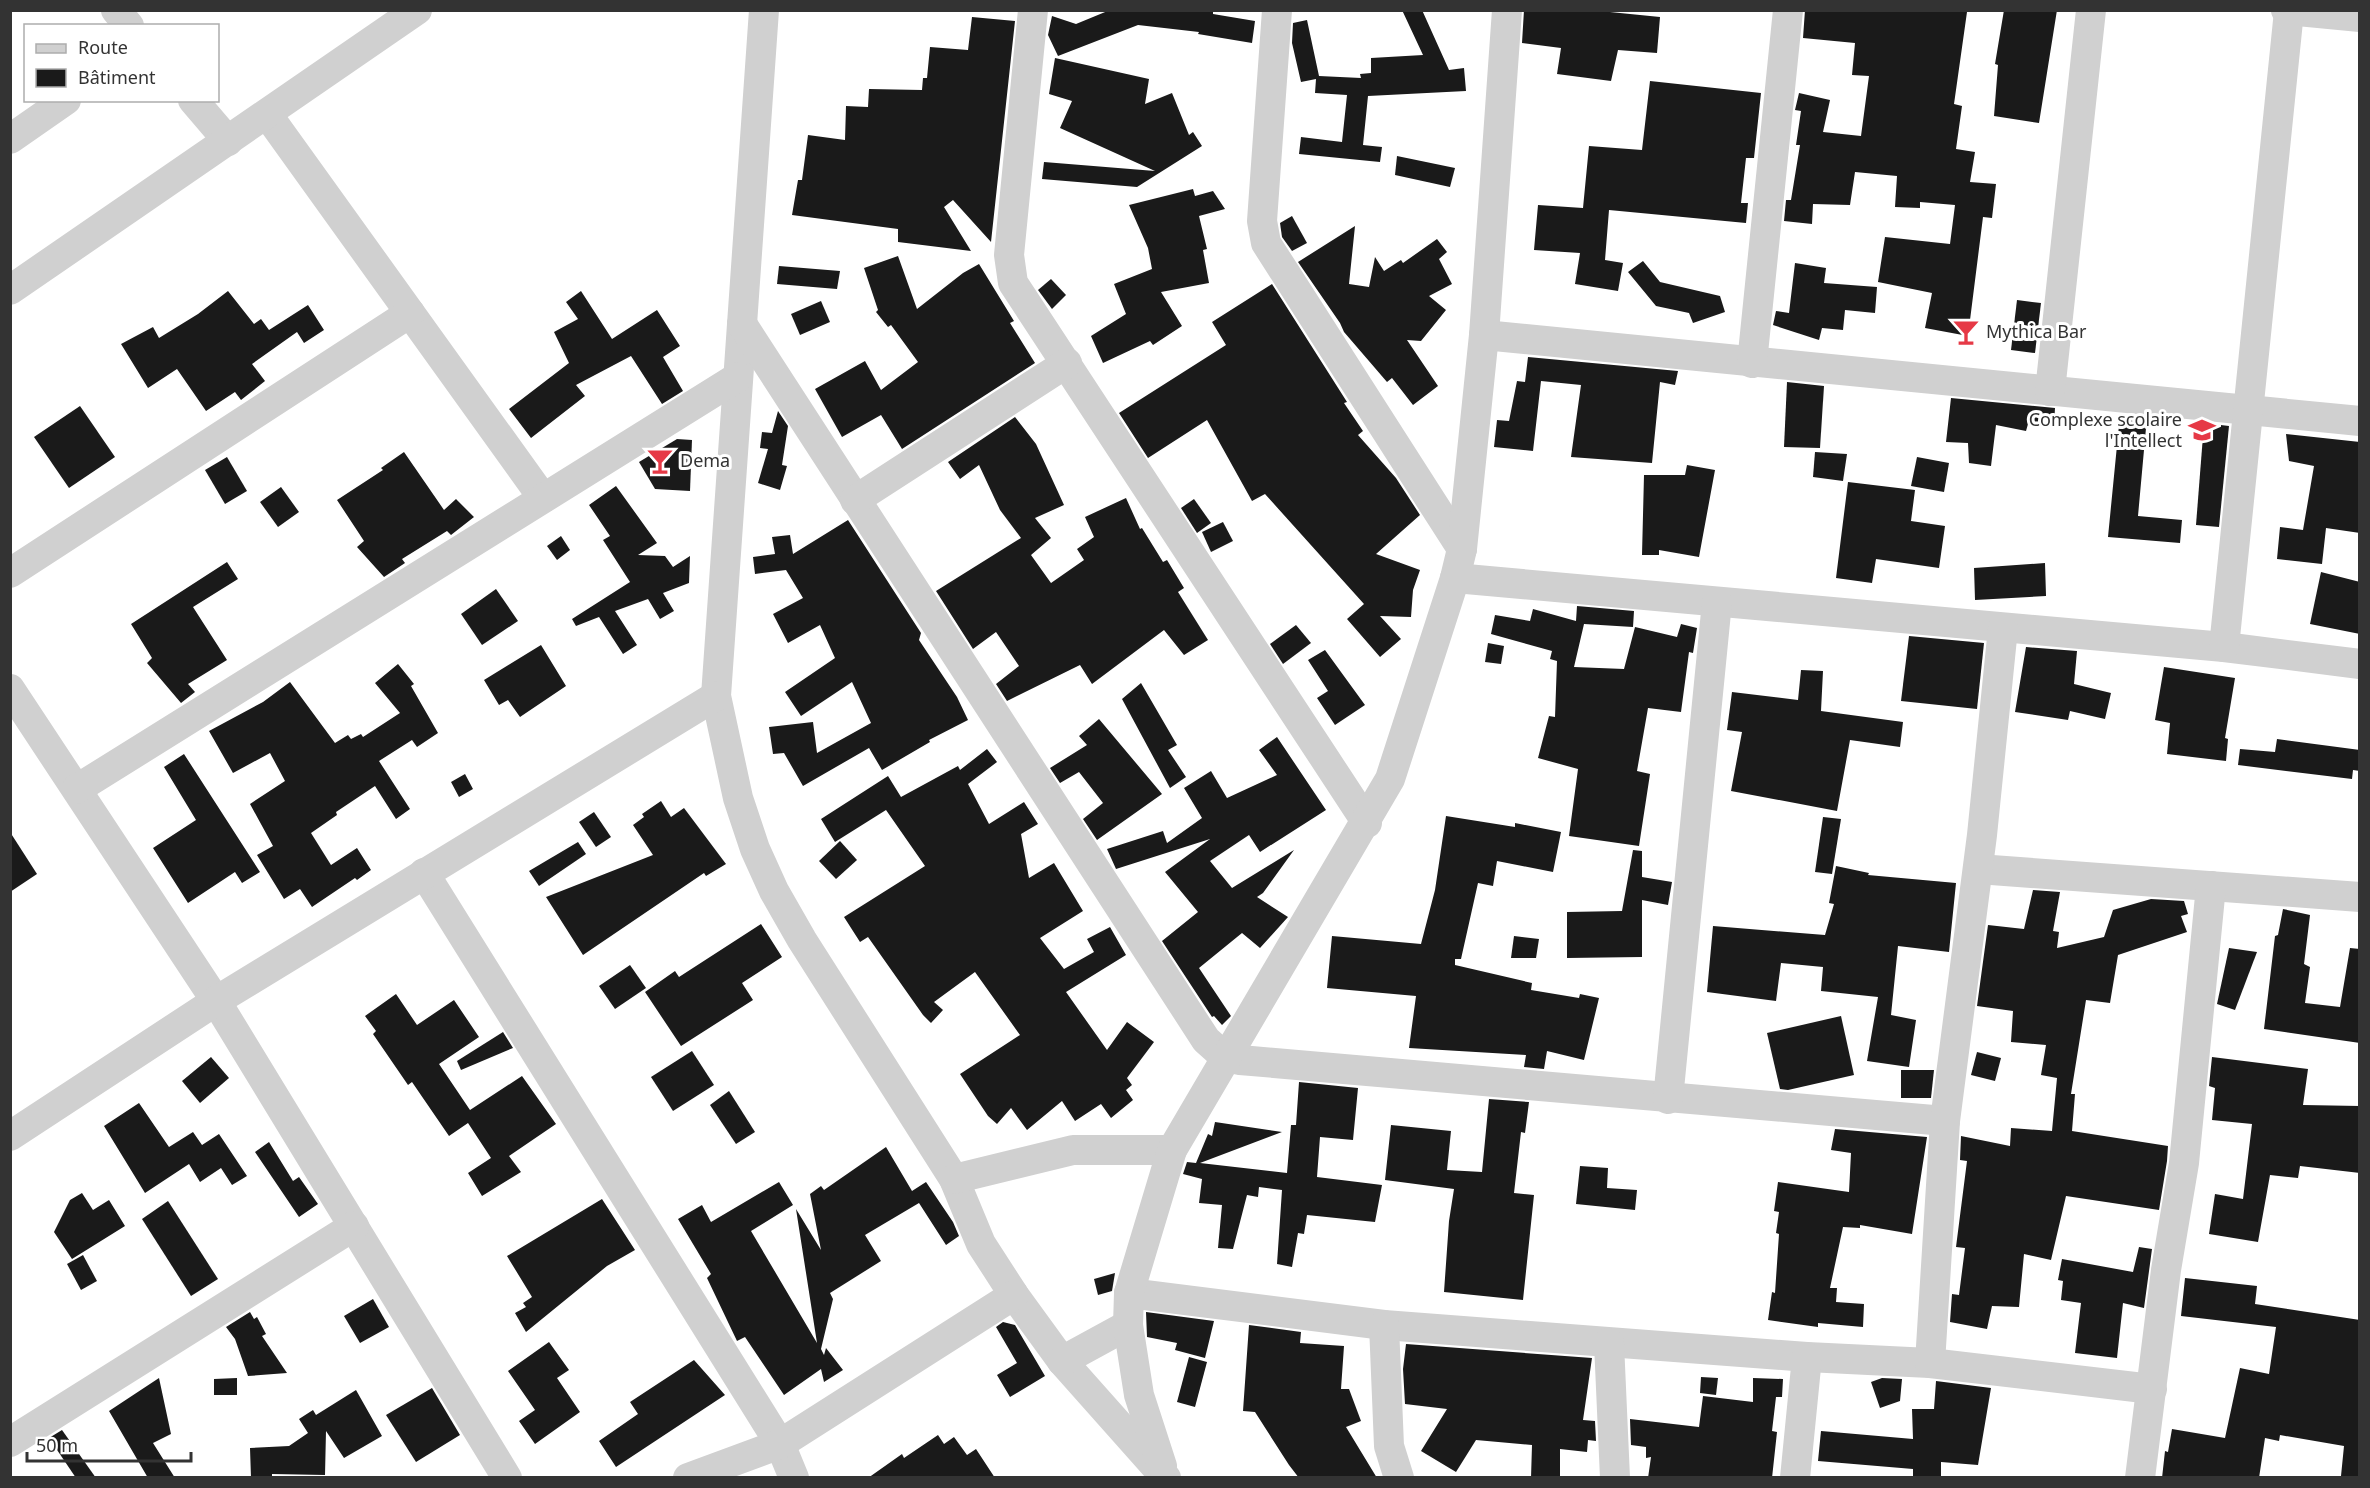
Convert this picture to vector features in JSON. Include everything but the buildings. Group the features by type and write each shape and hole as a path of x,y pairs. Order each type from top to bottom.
{"street":[{"path":"116,10 127,24"},
{"path":"10,290 417,10"},
{"path":"764,10 716,696 738,798 754,849 774,891 802,940 954,1179 981,1244 1062,1362 1166,1477"},
{"path":"1033,10 1010,270 1019,296 1067,363 1366,823"},
{"path":"1277,10 1262,221 1266,243 1462,549"},
{"path":"1166,1477 1139,1395 1128,1325 1129,1293 1172,1150 1225,1057 1366,823 1390,778 1455,578 1462,549 1484,335 1507,10"},
{"path":"1752,363 1788,10"},
{"path":"2050,391 2091,10"},
{"path":"2224,647 2288,11 2360,17"},
{"path":"10,139 63,102"},
{"path":"196,102 228,141"},
{"path":"267,114 543,498"},
{"path":"10,573 410,313"},
{"path":"742,324 1206,1040 1225,1057 1668,1099 1944,1122"},
{"path":"1484,335 2360,421"},
{"path":"855,500 1067,363"},
{"path":"77,789 738,377"},
{"path":"1455,578 2224,647 2360,664"},
{"path":"1668,1099 1717,602"},
{"path":"1930,1363 1944,1122 1978,869 2003,628"},
{"path":"10,689 216,1001 507,1478"},
{"path":"10,1136 216,1001 716,696"},
{"path":"1978,869 2360,897"},
{"path":"424,873 780,1444 794,1478"},
{"path":"2140,1478 2166,1270 2184,1163 2211,886"},
{"path":"954,1179 1073,1149 1172,1150"},
{"path":"10,1442 354,1226"},
{"path":"1129,1293 1384,1325 1807,1357 1930,1363 2152,1389"},
{"path":"688,1478 780,1444 1014,1295"},
{"path":"1062,1362 1128,1325"},
{"path":"1384,1325 1389,1446 1399,1478"},
{"path":"1609,1343 1615,1478"},
{"path":"1795,1478 1807,1357"}],"place":[{"name":"Mythica Bar","path":"1966,332"},
{"name":"Complexe scolaire l'Intellect","path":"2202,430"},
{"name":"Dema","path":"660,461"}]}
